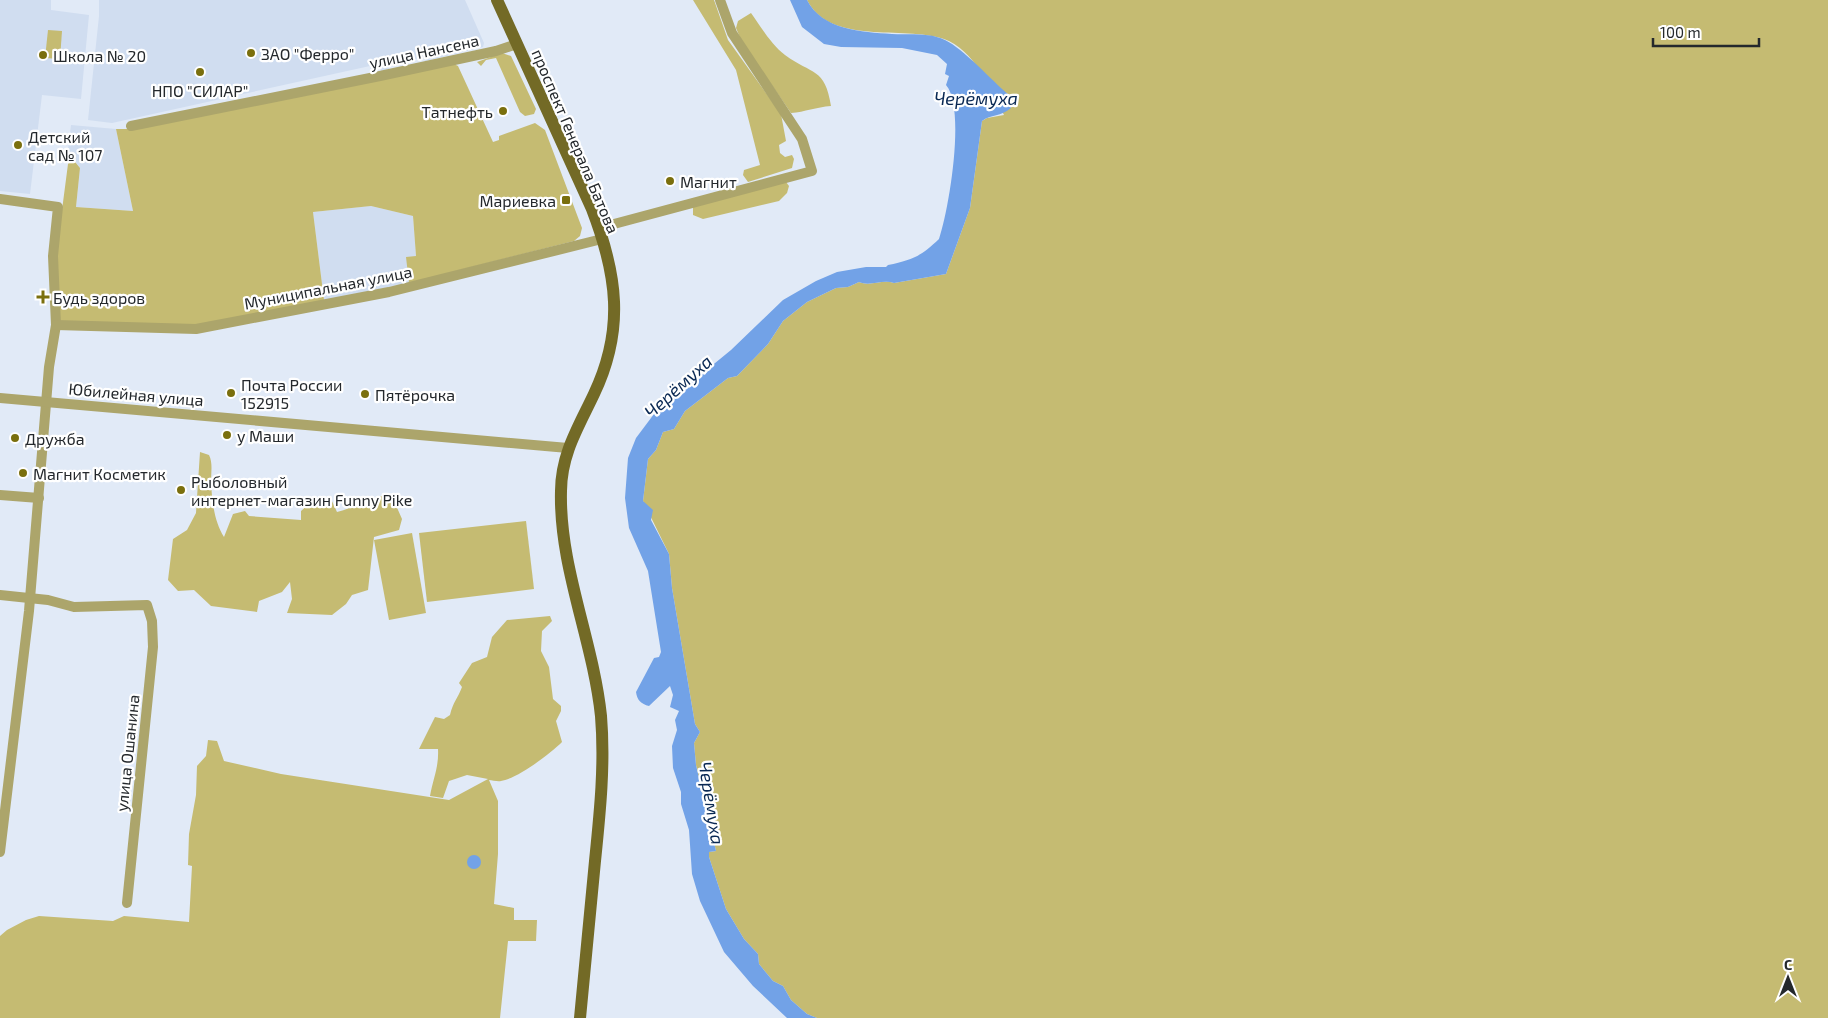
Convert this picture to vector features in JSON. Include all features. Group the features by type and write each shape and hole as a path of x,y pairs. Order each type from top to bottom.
{"main road":[{"name":"проспект Генерала Батова","path":"497,0 600,233 614,290 614,334 609,357 600,381 568,448 560,492 563,531 597,681 602,746 602,793 580,1018"}],"street":[{"name":"Муниципальная улица","path":"56,325 196,329 389,292 812,171 805,146 798,132 732,33 720,0"},
{"name":"улица Нансена","path":"131,126 380,76 496,51 517,44"},
{"path":"0,199 58,208 53,256 56,325 47,402 30,598 0,852"},
{"name":"Юбилейная улица","path":"0,398 568,448"},
{"path":"0,495 39,498"},
{"path":"0,595 30,598"},
{"name":"улица Ошанина","path":"30,598 48,600 74,607 147,605 152,621 153,647 127,904"}],"shaded area":[{"name":"Школа № 20","path":"0,0 51,0 51,10 89,15 81,99 42,95 30,194 0,191"},
{"path":"99,0 465,0 484,43 483,47 425,61 424,57 389,65 389,69 381,71 379,64 112,123 88,120"},
{"path":"693,0 714,0 728,40 781,114 786,141 779,145 780,153 785,157 792,155 794,159 792,168 748,182 743,175 744,170 760,165 736,70"},
{"path":"807,0 1828,0 1828,1018 817,1018 807,1014 791,1000 783,986 773,981 759,964 758,954 744,939 726,909 709,857 709,852 716,851 696,765 694,743 700,732 695,724 672,588 669,554 643,501 648,459 656,450 663,432 674,429 685,411 728,378 737,376 768,344 783,321 807,302 836,288 848,287 859,282 867,284 894,283 946,274 970,208 982,121 987,118 1004,115 980,71 973,61 955,44 927,35 869,32 832,24 818,14"},
{"path":"751,13 780,51 821,78 825,84 831,106 791,113 742,42 736,28 738,21"},
{"path":"48,30 62,31 60,59 45,58"},
{"path":"502,53 511,56 536,109 534,114 525,116 520,112 496,58 486,60 481,66 477,62"},
{"path":"454,64 458,66 493,142 499,140 499,136 535,123 545,130 582,228 580,236 574,241 409,283 406,257 416,256 413,216 371,206 313,212 324,300 195,327 58,322 56,256 68,164 72,158 80,168 76,207 133,211 116,129 133,129"},
{"path":"71,125 116,129 133,211 76,207 80,168 68,150"},
{"path":"786,182 789,186 787,193 779,201 703,219 693,215 693,203"},
{"path":"371,206 413,216 416,256 409,283 324,300 313,212"},
{"path":"200,452 209,455 210,458 214,511 224,537 233,514 245,511 249,516 301,520 301,511 308,505 331,499 337,512 377,497 391,494 402,519 399,530 374,537 368,590 352,595 346,604 332,615 287,613 292,599 290,582 282,592 259,601 257,612 211,606 194,590 178,591 168,580 173,539 187,530 196,513"},
{"path":"526,521 534,589 427,602 419,533"},
{"path":"412,533 426,613 389,620 374,540"},
{"path":"550,616 552,621 542,631 541,651 549,667 553,699 561,706 561,711 556,721 562,742 542,759 516,776 500,781 489,780 498,801 498,854 494,904 514,908 514,920 537,920 536,941 508,941 500,1018 0,1018 0,936 26,920 39,916 113,921 124,916 189,922 192,866 188,865 189,834 196,795 197,766 206,756 208,740 217,741 224,761 281,774 449,800 488,779 467,775 449,781 443,798 430,796 437,767 438,749 419,749 435,717 444,719 450,715 462,687 459,683 472,663 487,657 492,637 507,620"}],"water":[{"name":"Черёмуха","path":"790,0 807,0 822,18 844,28 880,33 939,37 969,57 1009,95 1011,108 1004,113 982,121 970,208 946,274 894,283 867,284 859,282 848,287 836,288 807,302 783,321 768,344 737,376 728,378 685,411 674,429 663,432 656,450 648,459 643,501 653,510 651,520 669,554 672,588 695,724 700,732 694,743 696,765 716,851 709,852 709,857 726,909 744,939 758,954 759,964 773,981 783,986 791,1000 807,1014 817,1018 787,1018 753,986 724,952 700,901 692,874 689,830 681,804 681,792 673,768 672,746 677,730 675,720 679,711 670,707 673,695 670,686 649,706 640,701 636,692 654,658 659,657 661,652 648,571 629,528 625,498 628,458 636,438 663,402 698,373 705,375 709,368 731,350 783,300 816,281 837,272 866,267 886,267 910,259 927,250 939,239 947,206 954,160 955,115 952,97 946,85 949,76 945,74 947,64 937,55 902,48 841,47 824,44 802,27"},
{"path":"474,855 479,857 481,862 479,867 474,869 469,867 467,862 469,857"}],"place":[{"name":"ЗАО \"Ферро\"","path":"251,53"},
{"name":"Школа № 20","path":"43,55"},
{"name":"НПО \"СИЛАР\"","path":"200,72"},
{"name":"Татнефть","path":"503,111"},
{"name":"Детский сад № 107","path":"18,145"},
{"name":"Магнит","path":"670,181"},
{"name":"Мариевка","path":"566,200"},
{"name":"Будь здоров","path":"43,297"},
{"name":"Почта России 152915","path":"231,393"},
{"name":"Пятёрочка","path":"365,394"},
{"name":"у Маши","path":"227,435"},
{"name":"Дружба","path":"15,438"},
{"name":"Магнит Косметик","path":"23,473"},
{"name":"Рыболовный интернет-магазин Funny Pike","path":"181,490"}]}
